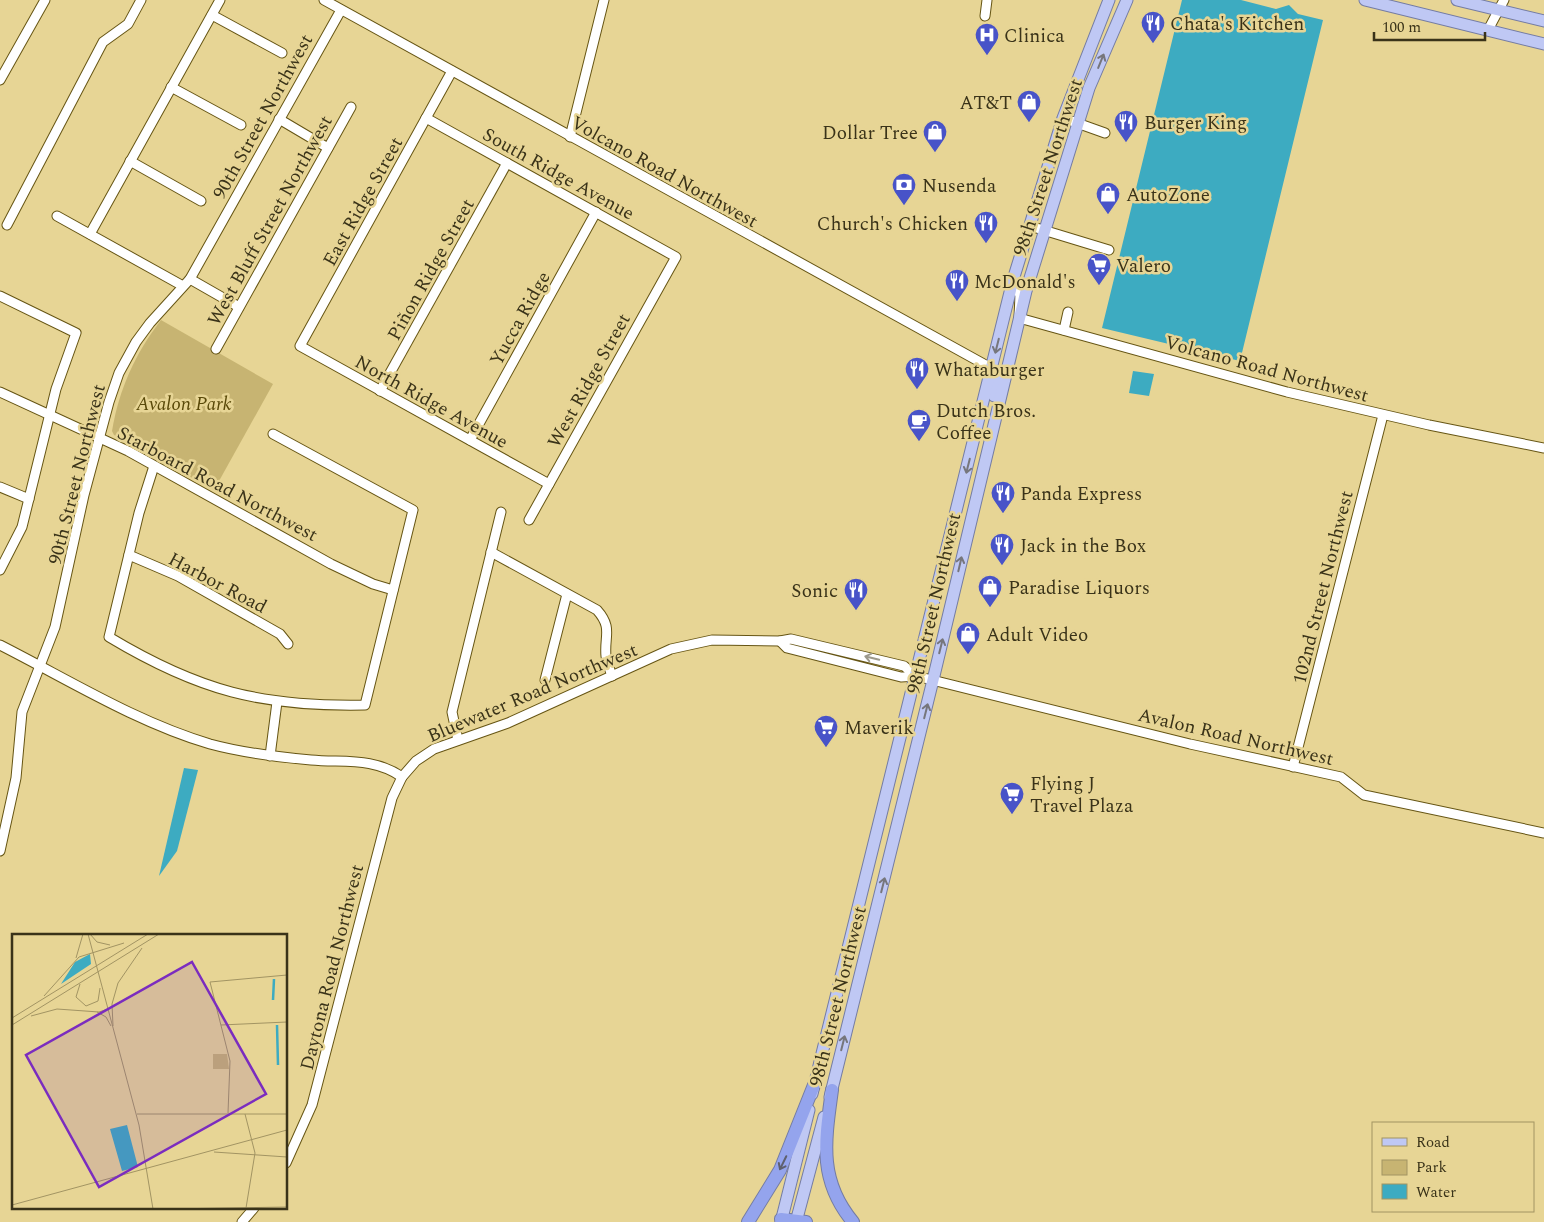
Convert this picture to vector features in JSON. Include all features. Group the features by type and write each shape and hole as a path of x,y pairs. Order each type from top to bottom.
{"highway":[{"path":"748,1222 780,1170 814,1085"},
{"path":"832,1090 826,1132 826,1163 836,1198 853,1222"},
{"path":"781,1220 799,1221"}],"main road":[{"name":"98th Street Northwest","path":"781,1220 991,368 1016,290 1030,226 1063,118 1109,0"},
{"name":"98th Street Northwest","path":"799,1221 933,680 1019,318 1044,230 1089,88 1127,0"},
{"path":"1365,0 1544,44"},
{"path":"1457,0 1502,5 1544,21"},
{"path":"1012,350 1010,332 1016,290"},
{"path":"991,368 999,373 991,414 994,428"}],"street":[{"path":"0,80 45,0"},
{"path":"7,225 103,42 128,24 141,0"},
{"path":"90,234 220,0"},
{"name":"Volcano Road Northwest","path":"324,0 991,368"},
{"path":"570,137 604,0"},
{"path":"985,16 987,0"},
{"path":"1488,30 1502,5"},
{"name":"90th Street Northwest","path":"0,851 16,778 22,712 55,627 99,438 120,373 136,342 190,278 341,10"},
{"path":"212,14 282,53"},
{"name":"East Ridge Street","path":"300,346 452,71"},
{"path":"171,87 240,125"},
{"name":"West Bluff Street Northwest","path":"216,349 351,107"},
{"name":"South Ridge Avenue","path":"426,118 676,257"},
{"path":"1063,118 1105,133"},
{"path":"279,120 328,148"},
{"path":"130,161 201,201"},
{"name":"Piñon Ridge Street","path":"380,390 507,163"},
{"name":"Yucca Ridge","path":"470,440 596,212"},
{"path":"57,216 183,286"},
{"path":"1030,226 1109,250"},
{"name":"West Ridge Street","path":"529,520 676,257"},
{"path":"190,278 239,307"},
{"path":"1016,290 1019,318"},
{"path":"0,296 76,333 60,374 22,527 0,570"},
{"path":"1064,330 1068,312"},
{"name":"Volcano Road Northwest","path":"1019,318 1287,392 1544,448"},
{"name":"North Ridge Avenue","path":"300,346 549,484"},
{"name":"Starboard Road Northwest","path":"0,392 50,417 128,451 331,564 373,584 393,590"},
{"name":"102nd Street Northwest","path":"1293,767 1383,414"},
{"path":"154,466 129,555 109,638 178,675 244,696 277,702 322,706 365,705 413,510 273,434"},
{"path":"0,487 28,500"},
{"path":"458,740 452,712 501,512"},
{"path":"491,552 597,610 604,618 608,629 606,658 612,676"},
{"name":"Harbor Road","path":"129,555 178,576 280,634 288,644"},
{"path":"546,680 567,594"},
{"name":"Bluewater Road Northwest","path":"402,777 416,761 434,749 508,723 671,649 712,640 780,640 791,638 904,666 916,676"},
{"path":"0,646 166,728 230,749 270,756 314,760 363,761 380,765 402,777"},
{"name":"Avalon Road Northwest","path":"916,676 1341,777 1364,795 1544,833"},
{"path":"270,756 277,702"},
{"name":"Daytona Road Northwest","path":"288,1159 312,1105 392,798 402,777"},
{"path":"242,1222 252,1210"}],"green space":[{"name":"Avalon Park","path":"161,320 273,384 214,490 114,435 112,431 119,401 129,372 143,346"}],"water":[{"path":"1182,0 1241,0 1276,9 1289,5 1298,14 1323,20 1240,361 1102,328"},
{"path":"1133,371 1154,374 1149,396 1129,393"},
{"path":"184,768 198,770 177,851 159,876"}],"place":[{"name":"Chata's Kitchen","path":"1153,44"},
{"name":"Clinica","path":"987,56"},
{"name":"AT&T","path":"1029,123"},
{"name":"Burger King","path":"1126,143"},
{"name":"Dollar Tree","path":"935,153"},
{"name":"Nusenda","path":"904,206"},
{"name":"AutoZone","path":"1108,215"},
{"name":"Church's Chicken","path":"986,244"},
{"name":"Valero","path":"1099,286"},
{"name":"McDonald's","path":"957,302"},
{"name":"Whataburger","path":"917,390"},
{"name":"Dutch Bros. Coffee","path":"919,442"},
{"name":"Panda Express","path":"1003,514"},
{"name":"Jack in the Box","path":"1002,566"},
{"name":"Paradise Liquors","path":"990,608"},
{"name":"Sonic","path":"856,611"},
{"name":"Adult Video","path":"968,655"},
{"name":"Maverik","path":"826,748"},
{"name":"Flying J Travel Plaza","path":"1012,815"}]}
